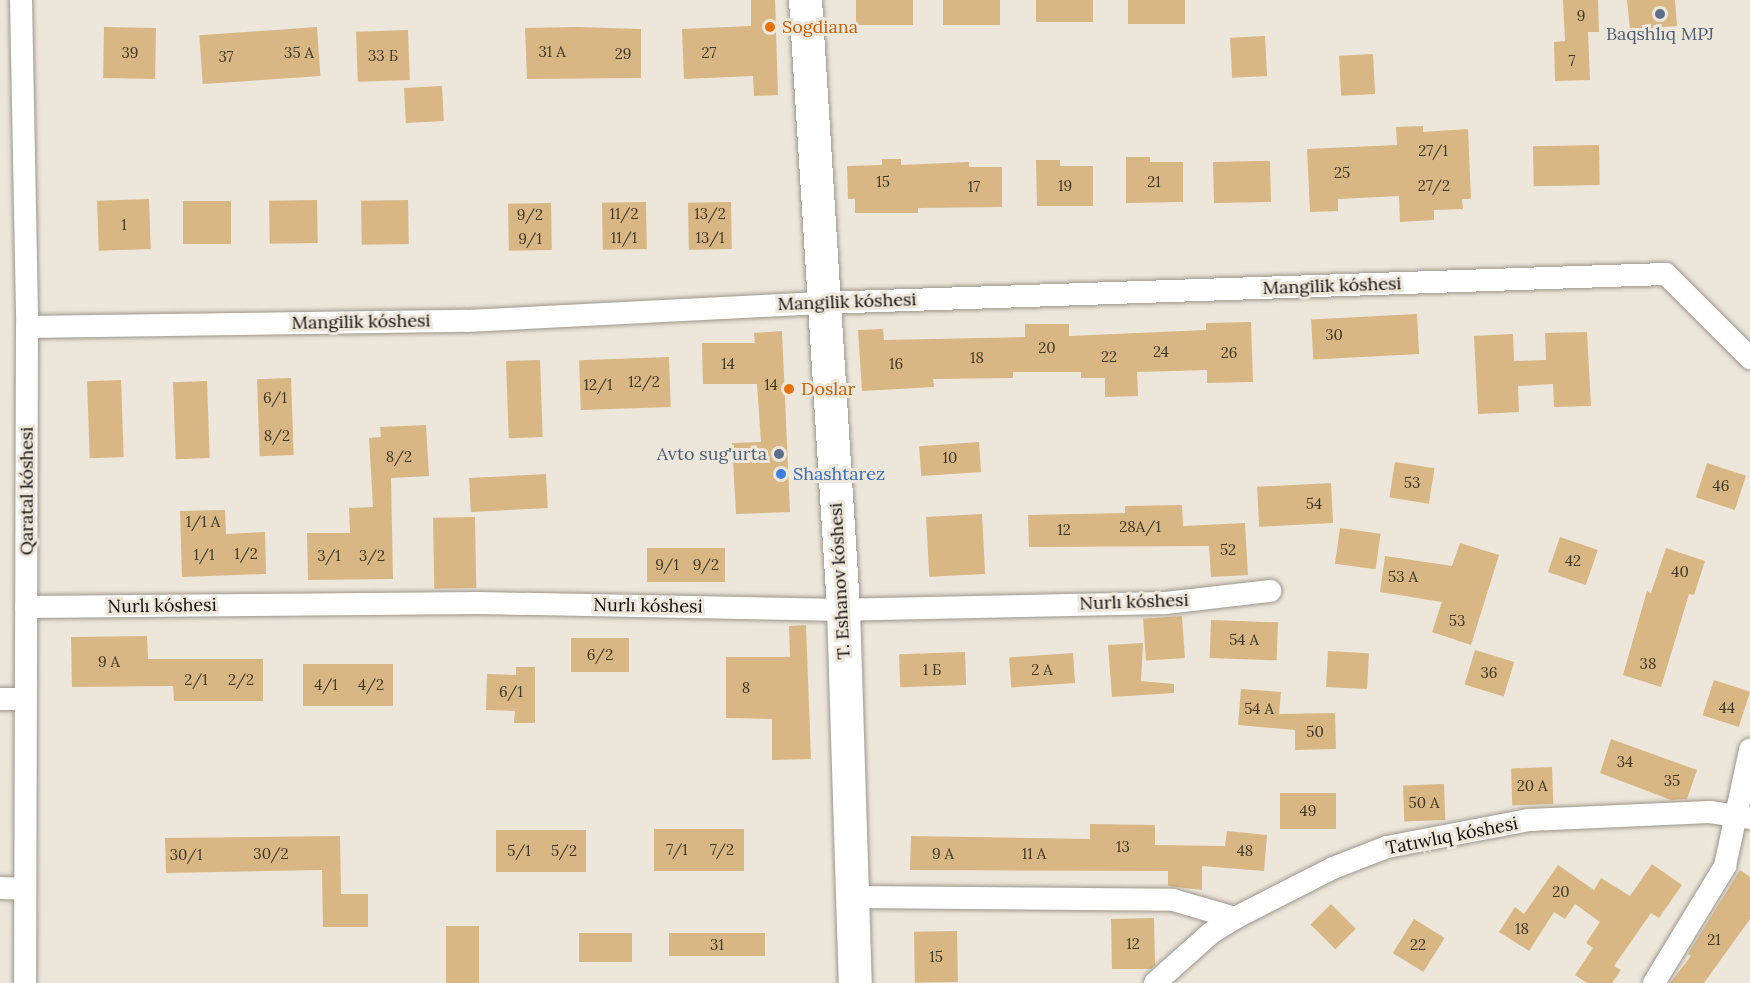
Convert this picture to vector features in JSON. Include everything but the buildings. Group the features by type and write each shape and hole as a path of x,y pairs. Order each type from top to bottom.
{"main road":[{"name":"T. Eshanov kóshesi","path":"805,0 822,303 843,608 855,983"}],"street":[{"name":"Qaratal kóshesi","path":"21,0 27,327 25,983"},
{"name":"Mangilik kóshesi","path":"27,327 467,321 822,303 1666,274 1750,358"},
{"name":"Nurlı kóshesi","path":"26,608 479,603 843,608 1166,603 1270,591"},
{"path":"0,699 25,699"},
{"path":"1654,983 1725,866 1743,817 1750,750"},
{"name":"Tatıwlıq kóshesi","path":"1155,983 1211,933 1235,918 1333,868 1387,847 1529,820 1710,812 1743,817"},
{"path":"0,888 24,889"},
{"path":"854,897 1173,900 1235,918"}],"place":[{"name":"Baqshlıq MPJ","path":"1660,14"},
{"name":"Sogdiana","path":"770,27"},
{"name":"Doslar","path":"789,389"},
{"name":"Avto sug'urta","path":"779,454"},
{"name":"Shashtarez","path":"781,474"}]}
